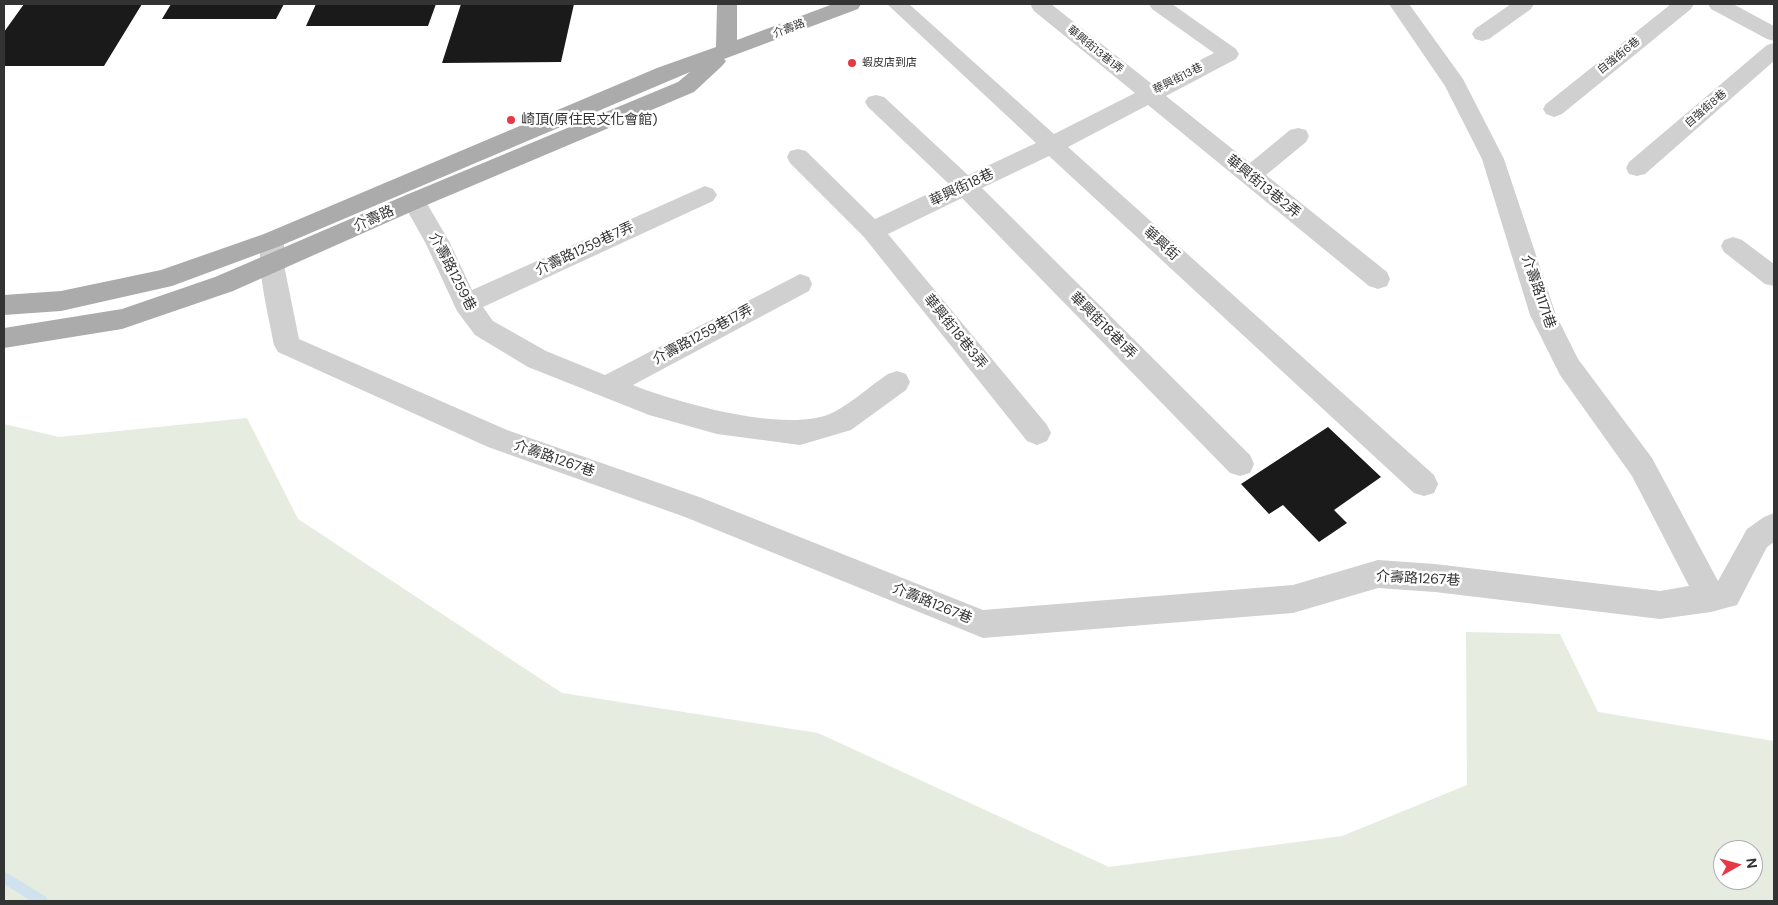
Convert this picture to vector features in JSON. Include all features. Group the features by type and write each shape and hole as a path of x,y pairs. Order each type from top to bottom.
{"main road":[{"path":"726,4 726,52"},
{"name":"介壽路","path":"4,338 122,319 224,284 272,252 665,73 726,52 851,4"},
{"name":"介壽路","path":"4,305 61,302 163,280 272,252 414,201 686,87 726,52"}],"street":[{"name":"華興街","path":"897,4 1424,484"},
{"name":"華興街13巷","path":"1052,145 1229,54 1159,4"},
{"name":"介壽路1171巷","path":"1399,4 1455,84 1493,159 1543,315 1569,367 1642,467 1711,598"},
{"path":"1482,34 1524,4"},
{"name":"自強街6巷","path":"1554,109 1684,4"},
{"path":"1718,4 1774,34"},
{"name":"華興街13巷1弄","path":"1041,6 1149,94"},
{"name":"自強街8巷","path":"1637,168 1774,50"},
{"name":"華興街13巷2弄","path":"1149,94 1378,278"},
{"name":"華興街18巷1弄","path":"876,102 966,187 1240,464"},
{"path":"1250,176 1298,136"},
{"name":"華興街18巷","path":"872,231 1052,145"},
{"name":"華興街18巷3弄","path":"798,157 872,231 1038,433"},
{"name":"介壽路1259巷7弄","path":"466,304 705,195"},
{"name":"介壽路1259巷","path":"414,201 438,243 466,304 484,328 537,359 658,407 717,423 800,433 842,422 897,382"},
{"path":"1733,246 1774,277"},
{"name":"介壽路1267巷","path":"272,252 287,346 498,439 692,507 983,624 1293,599 1378,574 1435,578 1660,605 1726,595 1757,538 1774,526"},
{"name":"介壽路1259巷17弄","path":"606,386 800,284"}],"shaded area":[{"path":"247,418 298,519 562,693 818,733 1109,867 1342,836 1467,785 1466,632 1560,634 1598,712 1774,741 1774,901 4,901 4,424 59,437"}],"building":[{"path":"24,4 142,4 104,66 4,66 4,32"},
{"path":"171,4 284,4 276,19 162,19"},
{"path":"316,4 436,4 428,26 306,26"},
{"path":"461,4 574,4 561,62 442,63"},
{"path":"1328,427 1381,477 1334,510 1347,523 1319,542 1283,505 1269,514 1241,484"}],"waterway":[{"path":"4,877 42,901"}],"place":[{"name":"蝦皮店到店","path":"852,63"},
{"name":"崎頂(原住民文化會館)","path":"511,120"}]}
